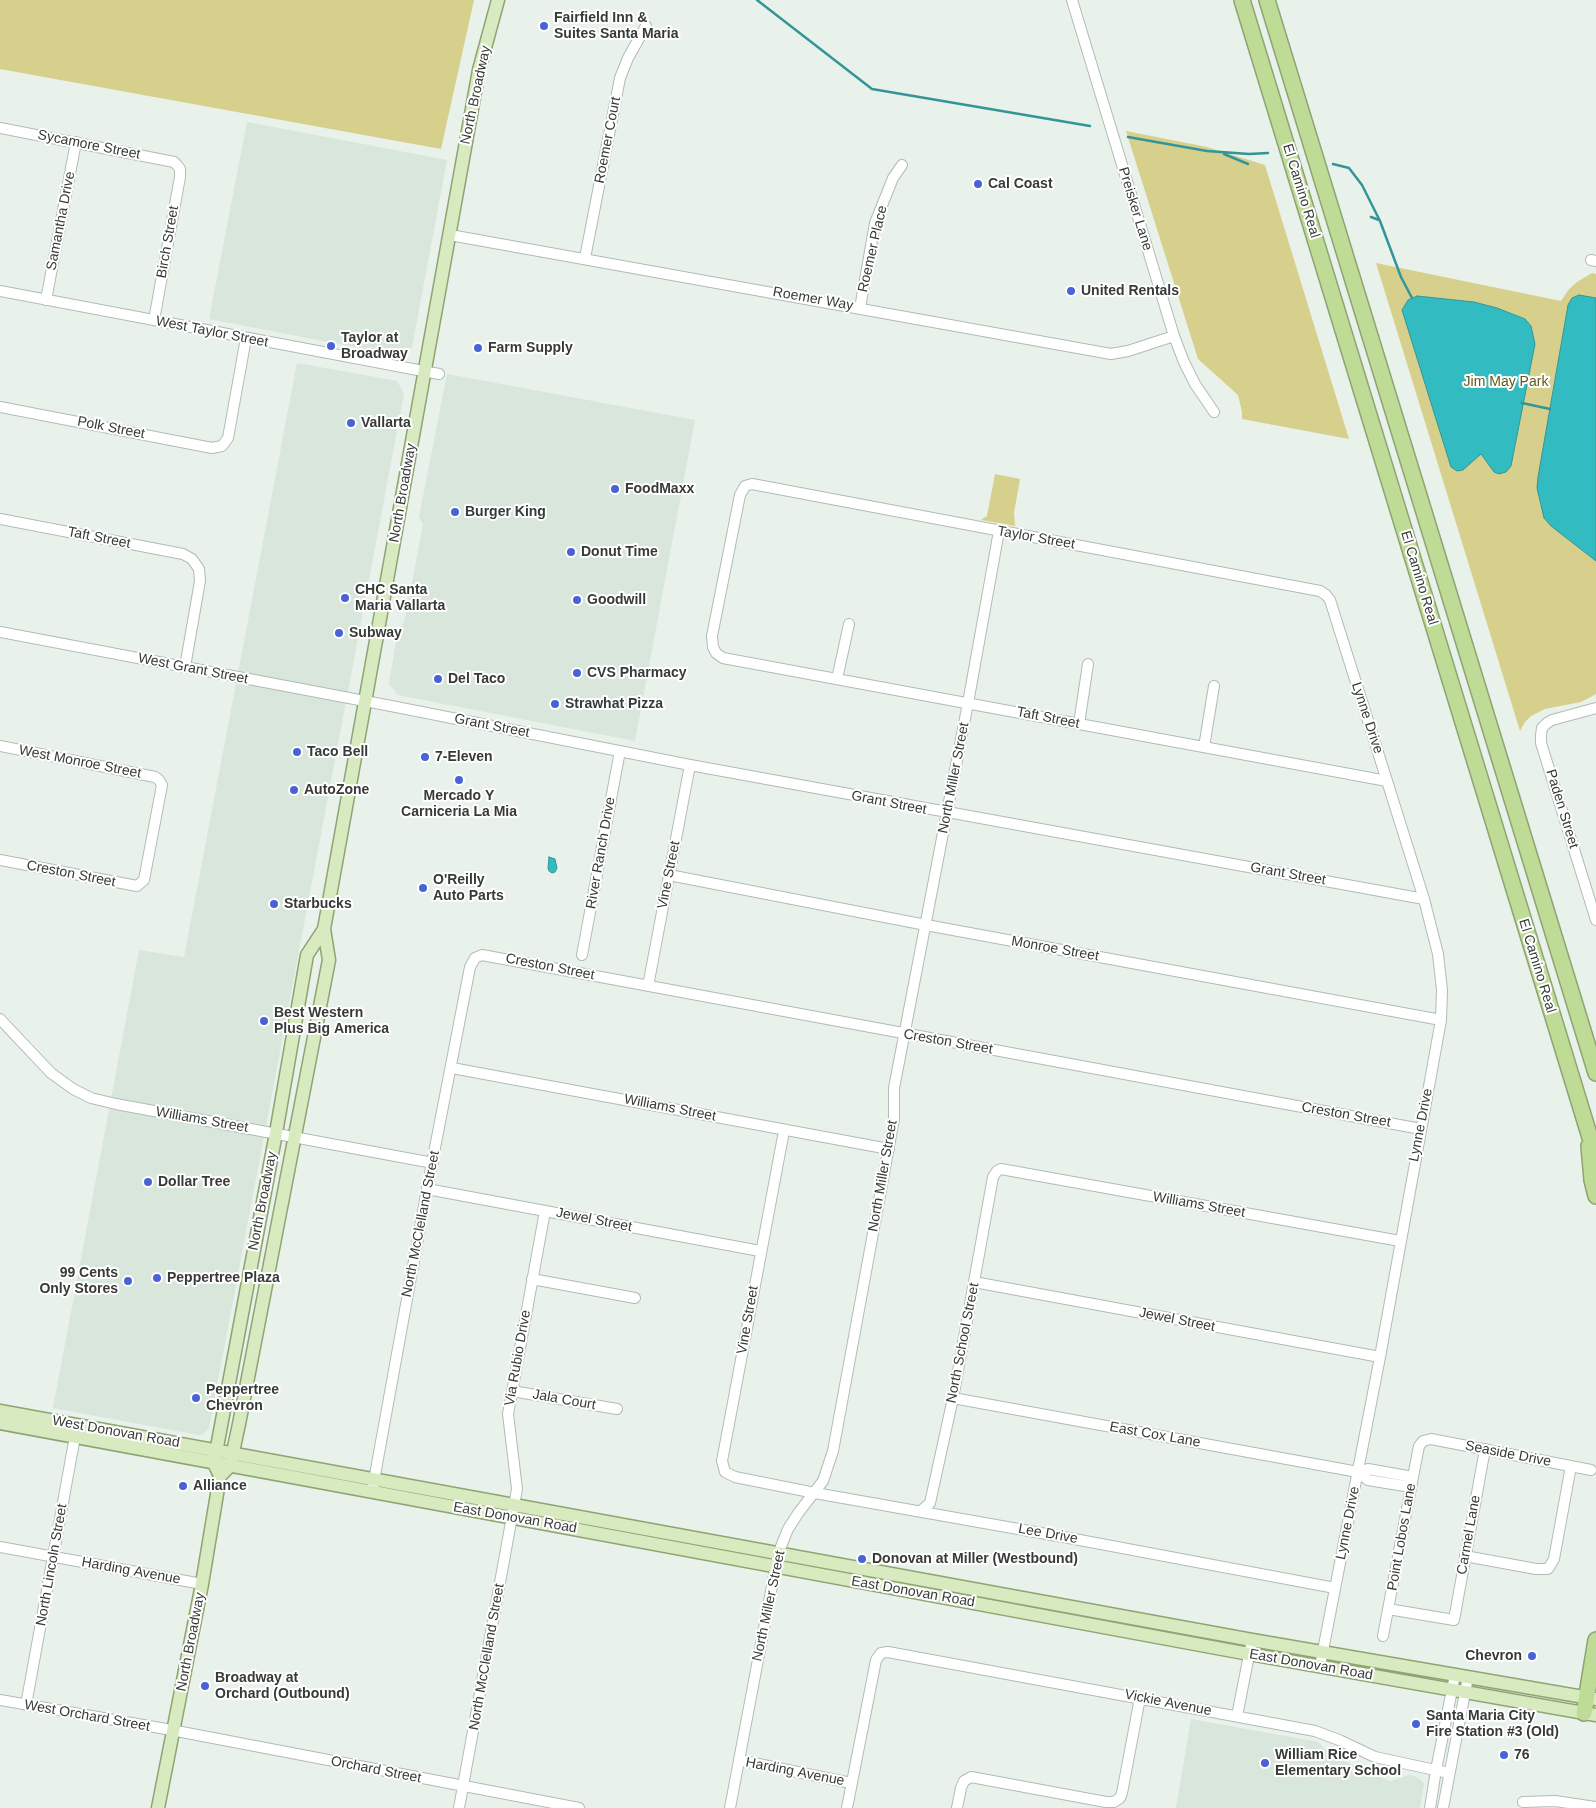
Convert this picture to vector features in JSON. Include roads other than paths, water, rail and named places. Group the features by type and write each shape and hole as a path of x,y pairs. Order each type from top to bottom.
{"highway":[{"name":"El Camino Real","path":"1242,0 1596,1157"},
{"name":"El Camino Real","path":"1267,0 1596,1073"},
{"path":"1588,1132 1592,1180 1596,1196"},
{"path":"1590,1714 1596,1640"}],"main road":[{"name":"North Broadway","path":"232,1460 329,960 324,929 364,701 479,70 498,0"},
{"name":"North Broadway","path":"216,1457 307,955 324,929"},
{"name":"West Donovan Road","path":"0,1411 76,1431 232,1460"},
{"name":"West Donovan Road","path":"0,1423 76,1431"},
{"path":"216,1457 220,1476"},
{"path":"220,1476 232,1460"},
{"name":"East Donovan Road","path":"232,1460 513,1511 778,1554 1322,1653 1591,1698"},
{"name":"North Broadway","path":"158,1808 202,1584 220,1476"},
{"name":"East Donovan Road","path":"513,1511 775,1566 1249,1654 1590,1714"}],"street":[{"name":"Preisker Lane","path":"1072,0 1174,336 1195,384 1214,412"},
{"name":"Roemer Court","path":"585,258 620,78 628,58 646,26"},
{"name":"Sycamore Street","path":"0,128 174,162 177,165"},
{"name":"Samantha Drive","path":"46,300 76,142"},
{"name":"Birch Street","path":"154,320 180,177 180,169 177,165"},
{"name":"Roemer Place","path":"860,308 875,223 893,178 902,165"},
{"name":"Roemer Way","path":"450,235 1111,354 1128,351 1174,336"},
{"name":"West Taylor Street","path":"0,291 425,371"},
{"name":"Polk Street","path":"0,407 212,448 222,446 228,438 246,338"},
{"path":"425,371 439,374"},
{"name":"Taylor Street","path":"713,647 712,636 740,495 746,486 752,484 1232,574 1320,591 1326,594"},
{"name":"Taft Street","path":"0,519 184,554 195,562 199,569 200,581 185,667"},
{"name":"North Miller Street","path":"730,1808 778,1554 788,1529 822,1482 833,1451 889,1150 894,1119 894,1088 999,531"},
{"name":"Lynne Drive","path":"1320,1666 1380,1358 1441,1020 1442,990 1438,954 1424,899 1330,600 1326,594"},
{"path":"837,679 849,624"},
{"name":"West Grant Street","path":"0,632 386,705"},
{"name":"Taft Street","path":"713,647 716,653 723,658 1388,781"},
{"path":"1078,724 1088,664"},
{"path":"1204,747 1214,686"},
{"name":"Grant Street","path":"386,705 690,765 1424,899"},
{"name":"Paden Street","path":"1596,708 1547,723 1542,728 1541,743 1596,920"},
{"name":"West Monroe Street","path":"0,746 155,777 160,780 162,790 144,880 141,884"},
{"name":"River Ranch Drive","path":"582,955 620,751"},
{"name":"Vine Street","path":"648,986 690,765"},
{"name":"Creston Street","path":"0,860 137,886 141,884"},
{"name":"Monroe Street","path":"669,875 926,925 1441,1020"},
{"name":"Creston Street","path":"475,958 486,955 904,1034 1421,1128"},
{"name":"North McClelland Street","path":"373,1486 427,1189 452,1068 470,967 475,958"},
{"name":"Williams Street","path":"0,1019 51,1073 84,1096 116,1104 433,1162"},
{"name":"Williams Street","path":"452,1068 889,1150"},
{"name":"Vine Street","path":"760,1482 734,1477 725,1472 722,1462 784,1131"},
{"name":"Williams Street","path":"997,1171 1001,1169 1400,1241"},
{"name":"North School Street","path":"921,1511 930,1503 953,1398 993,1178 997,1171"},
{"name":"Jewel Street","path":"427,1189 760,1251"},
{"name":"Via Rubio Drive","path":"513,1511 517,1489 508,1414 545,1211"},
{"path":"532,1279 635,1298"},
{"name":"Jewel Street","path":"974,1282 1380,1358"},
{"name":"Jala Court","path":"512,1391 617,1409"},
{"name":"East Cox Lane","path":"953,1398 1358,1472 1368,1469 1412,1482"},
{"name":"North Lincoln Street","path":"26,1705 76,1431"},
{"name":"Seaside Drive","path":"1424,1441 1431,1439 1591,1470"},
{"name":"Point Lobos Lane","path":"1383,1636 1419,1446 1424,1441"},
{"name":"Carmel Lane","path":"1388,1609 1454,1620 1485,1450"},
{"path":"1465,1556 1536,1569 1548,1569 1554,1559 1571,1466"},
{"name":"Lee Drive","path":"760,1482 1334,1588"},
{"name":"North McClelland Street","path":"459,1808 513,1511"},
{"name":"Harding Avenue","path":"0,1547 202,1584"},
{"path":"1237,1716 1252,1640"},
{"name":"Vickie Avenue","path":"851,1783 876,1660 881,1653 888,1652 1315,1731 1339,1740 1375,1758 1449,1773"},
{"path":"1430,1808 1455,1675"},
{"path":"1443,1808 1468,1678"},
{"path":"957,1808 964,1781 972,1777 1114,1802 1120,1798 1122,1793 1140,1698"},
{"name":"West Orchard Street","path":"0,1700 173,1731"},
{"name":"Orchard Street","path":"173,1731 579,1808"},
{"name":"Harding Avenue","path":"739,1760 851,1783"},
{"path":"847,1808 851,1783"},
{"path":"1523,1802 1555,1801 1596,1807"}],"water":[{"path":"1579,295 1596,298 1596,561 1551,526 1544,518 1537,488 1568,305 1572,298"},
{"path":"1417,296 1474,302 1497,308 1525,319 1531,326 1535,344 1511,466 1506,472 1499,474 1494,472 1481,454 1463,470 1457,471 1451,467 1402,310 1408,300"},
{"path":"549,857 555,859 557,868 552,873 548,868"}],"waterway":[{"path":"757,0 872,89 1090,126"},
{"path":"1128,137 1207,151 1249,154 1268,153"},
{"path":"1224,154 1248,164"},
{"path":"1333,164 1349,168 1362,185 1380,221 1401,277 1412,298"},
{"path":"1371,217 1379,220"},
{"path":"1522,403 1550,409"}],"place":[{"name":"Fairfield Inn & Suites Santa Maria","path":"544,26"},
{"name":"Cal Coast","path":"978,184"},
{"name":"United Rentals","path":"1071,291"},
{"name":"Taylor at Broadway","path":"331,346"},
{"name":"Farm Supply","path":"478,348"},
{"name":"Vallarta","path":"351,423"},
{"name":"FoodMaxx","path":"615,489"},
{"name":"Burger King","path":"455,512"},
{"name":"Donut Time","path":"571,552"},
{"name":"CHC Santa Maria Vallarta","path":"345,598"},
{"name":"Goodwill","path":"577,600"},
{"name":"Subway","path":"339,633"},
{"name":"CVS Pharmacy","path":"577,673"},
{"name":"Del Taco","path":"438,679"},
{"name":"Strawhat Pizza","path":"555,704"},
{"name":"Taco Bell","path":"297,752"},
{"name":"7-Eleven","path":"425,757"},
{"name":"Mercado Y Carniceria La Mia","path":"459,780"},
{"name":"AutoZone","path":"294,790"},
{"name":"O'Reilly Auto Parts","path":"423,888"},
{"name":"Starbucks","path":"274,904"},
{"name":"Best Western Plus Big America","path":"264,1021"},
{"name":"Dollar Tree","path":"148,1182"},
{"name":"Peppertree Plaza","path":"157,1278"},
{"name":"99 Cents Only Stores","path":"128,1281"},
{"name":"Peppertree Chevron","path":"196,1398"},
{"name":"Alliance","path":"183,1486"},
{"name":"Donovan at Miller (Westbound)","path":"862,1559"},
{"name":"Chevron","path":"1532,1656"},
{"name":"Broadway at Orchard (Outbound)","path":"205,1686"},
{"name":"Santa Maria City Fire Station #3 (Old)","path":"1416,1724"},
{"name":"76","path":"1504,1755"},
{"name":"William Rice Elementary School","path":"1265,1763"}],"park label":[{"name":"Jim May Park","path":"1506,382"}]}
